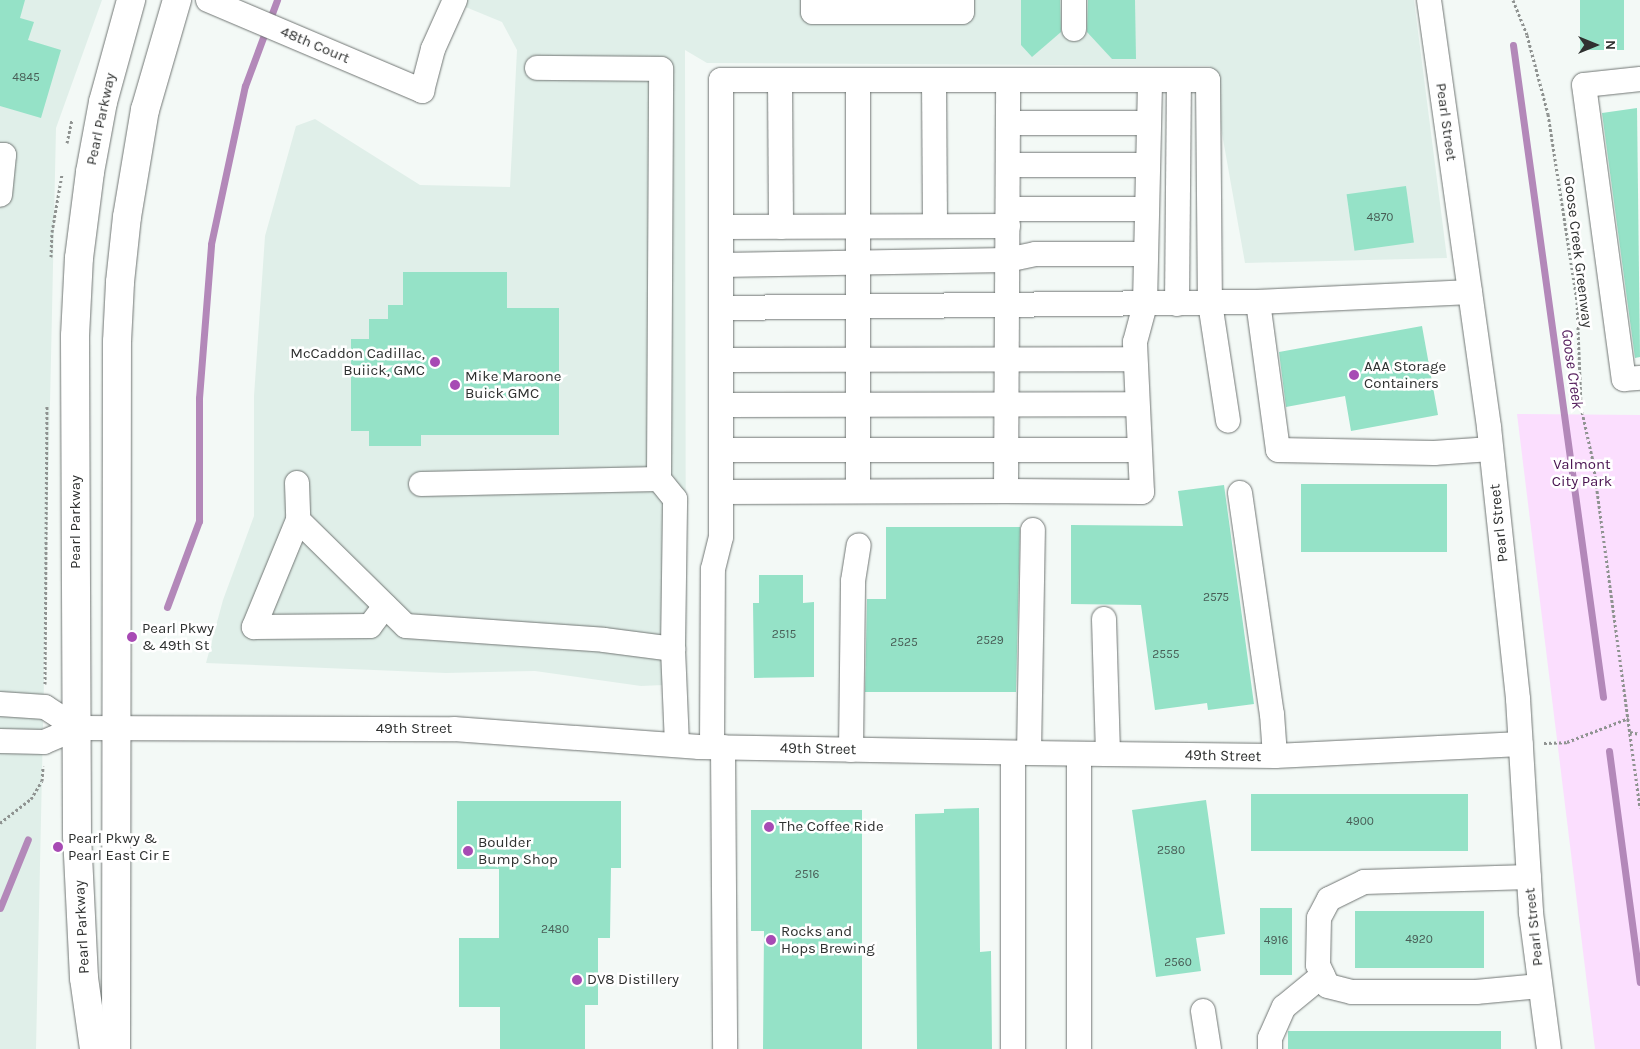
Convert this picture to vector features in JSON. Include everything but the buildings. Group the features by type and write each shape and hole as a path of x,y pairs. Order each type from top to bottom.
{"main road":[{"name":"Pearl Parkway","path":"94,1049 84,978 78,836 75,336 79,258 103,102 131,0"},
{"name":"Pearl Parkway","path":"116,1049 117,351 120,282 126,217 145,110 178,0"}],"street":[{"name":"48th Court","path":"208,0 422,91 433,49 455,0"},
{"path":"813,0 813,12 881,6 962,12 962,0"},
{"path":"1074,0 1074,29"},
{"name":"Pearl Street","path":"1429,0 1491,449 1521,744 1529,877 1540,986 1549,1049"},
{"path":"537,68 661,69 659,479 675,499 673,649 677,745"},
{"path":"1640,79 1584,86 1624,379 1640,378"},
{"path":"725,1049 713,569 721,537 721,80 1208,80 1210,303 1228,421"},
{"path":"780,80 781,227"},
{"path":"858,80 858,491"},
{"path":"934,80 935,226"},
{"path":"1006,491 1008,80"},
{"path":"721,492 1142,492 1135,342 1145,304 1150,80"},
{"path":"1177,304 1179,80"},
{"path":"1008,124 1149,123"},
{"path":"0,154 4,156 0,195"},
{"path":"1008,165 1148,165"},
{"path":"721,227 935,226 1008,217 1147,210"},
{"path":"721,265 1007,260 1035,254 1146,254"},
{"path":"721,308 1177,304 1470,292"},
{"path":"1258,302 1278,450 1434,453 1491,449"},
{"path":"721,360 1136,359"},
{"path":"721,405 1137,404"},
{"path":"721,450 1139,450"},
{"path":"421,484 659,479"},
{"path":"297,483 298,520 254,627 370,626 385,606"},
{"path":"1240,493 1272,714 1275,756"},
{"path":"298,520 406,626 604,640 673,649"},
{"path":"1013,1049 1021,753 1033,530"},
{"path":"851,750 853,582 859,545"},
{"path":"675,569 713,569"},
{"path":"1104,619 1108,754"},
{"path":"0,704 44,707 77,728"},
{"path":"0,741 44,742 77,728"},
{"name":"49th Street","path":"77,728 454,729 718,747 1078,754 1275,756 1521,744"},
{"path":"1078,754 1079,1049"},
{"path":"1529,877 1364,882 1329,899 1319,918 1318,965 1328,986 1352,992 1476,992 1540,986"},
{"path":"1270,1049 1270,1038 1284,1008 1323,975"},
{"path":"1203,1011 1209,1049"}],"path":[{"name":"Goose Creek Greenway","path":"1514,0 1528,35 1548,114 1576,302 1581,407 1593,461 1640,808"},
{"path":"1521,744 1567,742 1629,718"},
{"path":"1630,732 1640,734"},
{"path":"0,823 31,799 42,781 44,742"}],"shaded area":[{"path":"0,0 102,0 56,128 36,1049 0,1049"},
{"path":"435,0 1414,0 1447,258 1245,263 1210,66 707,63 685,50 686,684 641,686 535,671 446,673 206,663 223,600 254,516 254,396 265,236 296,126 315,119 420,185 510,187 517,50 502,22 451,1"}],"green space":[{"name":"Valmont City Park","path":"1517,414 1640,415 1640,1049 1595,1049"}],"waterway":[{"path":"167,607 199,521 199,398 211,244 245,86 277,0"},
{"name":"Goose Creek","path":"1513,45 1603,697"},
{"name":"Goose Creek","path":"1609,751 1640,982"},
{"path":"0,908 28,839"}],"place":[{"name":"McCaddon Cadillac, Buiick, GMC","path":"435,362"},
{"name":"AAA Storage Containers","path":"1354,375"},
{"name":"Mike Maroone Buick GMC","path":"455,385"},
{"name":"Pearl Pkwy & 49th St","path":"132,637"},
{"name":"The Coffee Ride","path":"769,827"},
{"name":"Pearl Pkwy & Pearl East Cir E","path":"58,847"},
{"name":"Boulder Bump Shop","path":"468,851"},
{"name":"Rocks and Hops Brewing","path":"771,940"},
{"name":"DV8 Distillery","path":"577,980"}]}
